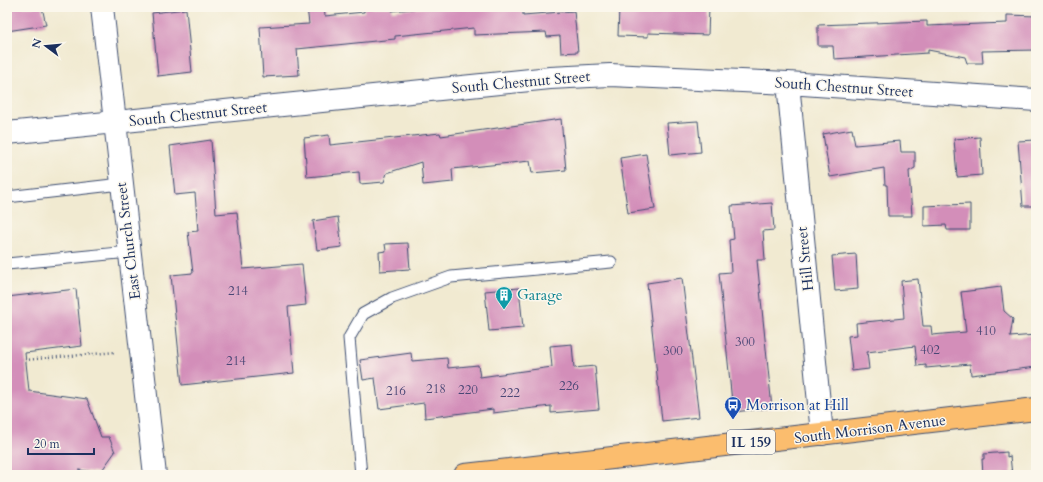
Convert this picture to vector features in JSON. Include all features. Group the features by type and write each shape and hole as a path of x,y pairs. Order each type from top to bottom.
{"main road":[{"name":"South Morrison Avenue","path":"465,475 1036,409"}],"street":[{"name":"East Church Street","path":"102,7 155,475"},
{"name":"South Chestnut Street","path":"7,133 550,78 610,75 788,83 1036,100"},
{"name":"Hill Street","path":"788,83 822,434"}],"lane":[{"path":"7,196 121,184"},
{"path":"7,264 129,252"},
{"path":"361,475 349,338 363,314 392,298 451,276 610,262"}],"path":[{"path":"25,360 116,352"}],"building":[{"path":"7,7 42,7 46,25 7,31"},
{"path":"307,7 324,7 325,16 364,12 364,7 392,7 392,11 429,7 523,7 523,15 574,11 578,52 561,53 560,36 547,37 546,32 474,35 474,28 395,36 395,39 297,49 299,75 263,77 260,27 309,24"},
{"path":"619,7 709,7 708,35 648,33 648,37 618,36"},
{"path":"186,9 192,72 158,76 152,13"},
{"path":"1007,15 1036,16 1036,50 982,51 983,63 967,63 965,57 928,50 928,53 834,59 833,46 818,46 818,25 927,21 927,26 1007,23"},
{"path":"561,119 566,170 532,173 530,161 452,169 453,182 423,185 421,162 387,173 384,182 360,184 359,172 307,177 304,138 329,135 330,145 440,133 441,136"},
{"path":"698,121 701,152 670,155 667,123"},
{"path":"852,129 855,145 900,141 901,152 915,152 915,168 909,171 912,216 888,216 887,185 885,185 884,168 830,177 823,134"},
{"path":"980,137 982,175 957,177 954,139"},
{"path":"211,140 216,214 237,212 243,269 302,264 306,305 288,307 294,373 182,385 171,275 193,273 188,232 198,231 195,193 175,195 170,146"},
{"path":"1036,140 1036,206 1023,206 1018,141"},
{"path":"646,154 655,209 628,213 620,158"},
{"path":"772,203 774,230 763,231 765,260 757,260 772,408 733,412 719,273 731,272 729,240 734,239 731,206"},
{"path":"970,204 970,230 947,230 946,225 924,226 924,206"},
{"path":"338,217 342,247 317,250 313,221"},
{"path":"408,243 410,269 380,271 379,252 386,251 385,244"},
{"path":"856,254 858,289 835,291 832,256"},
{"path":"682,278 699,417 662,421 647,283"},
{"path":"918,279 923,326 931,326 932,335 966,332 961,292 1001,287 1004,311 1013,319 1010,337 1036,335 1036,367 971,375 970,364 926,368 926,365 917,366 915,346 867,352 869,369 852,371 848,336 857,335 856,323 904,318 901,281"},
{"name":"Garage","path":"519,288 523,328 489,331 485,291"},
{"path":"76,289 82,346 25,353 29,391 87,399 101,437 109,437 115,452 100,473 79,470 78,475 7,475 7,297"},
{"path":"572,344 574,368 595,366 599,409 551,413 551,406 493,413 493,409 425,418 424,403 379,409 375,378 363,380 360,360 411,353 412,361 447,358 448,368 478,365 480,377 552,367 550,346"},
{"path":"1007,452 1007,457 1010,456 1012,475 983,475 982,459 984,459 984,454"}],"place":[{"name":"Garage","path":"504,310"},
{"name":"Morrison at Hill","path":"733,420"}]}
